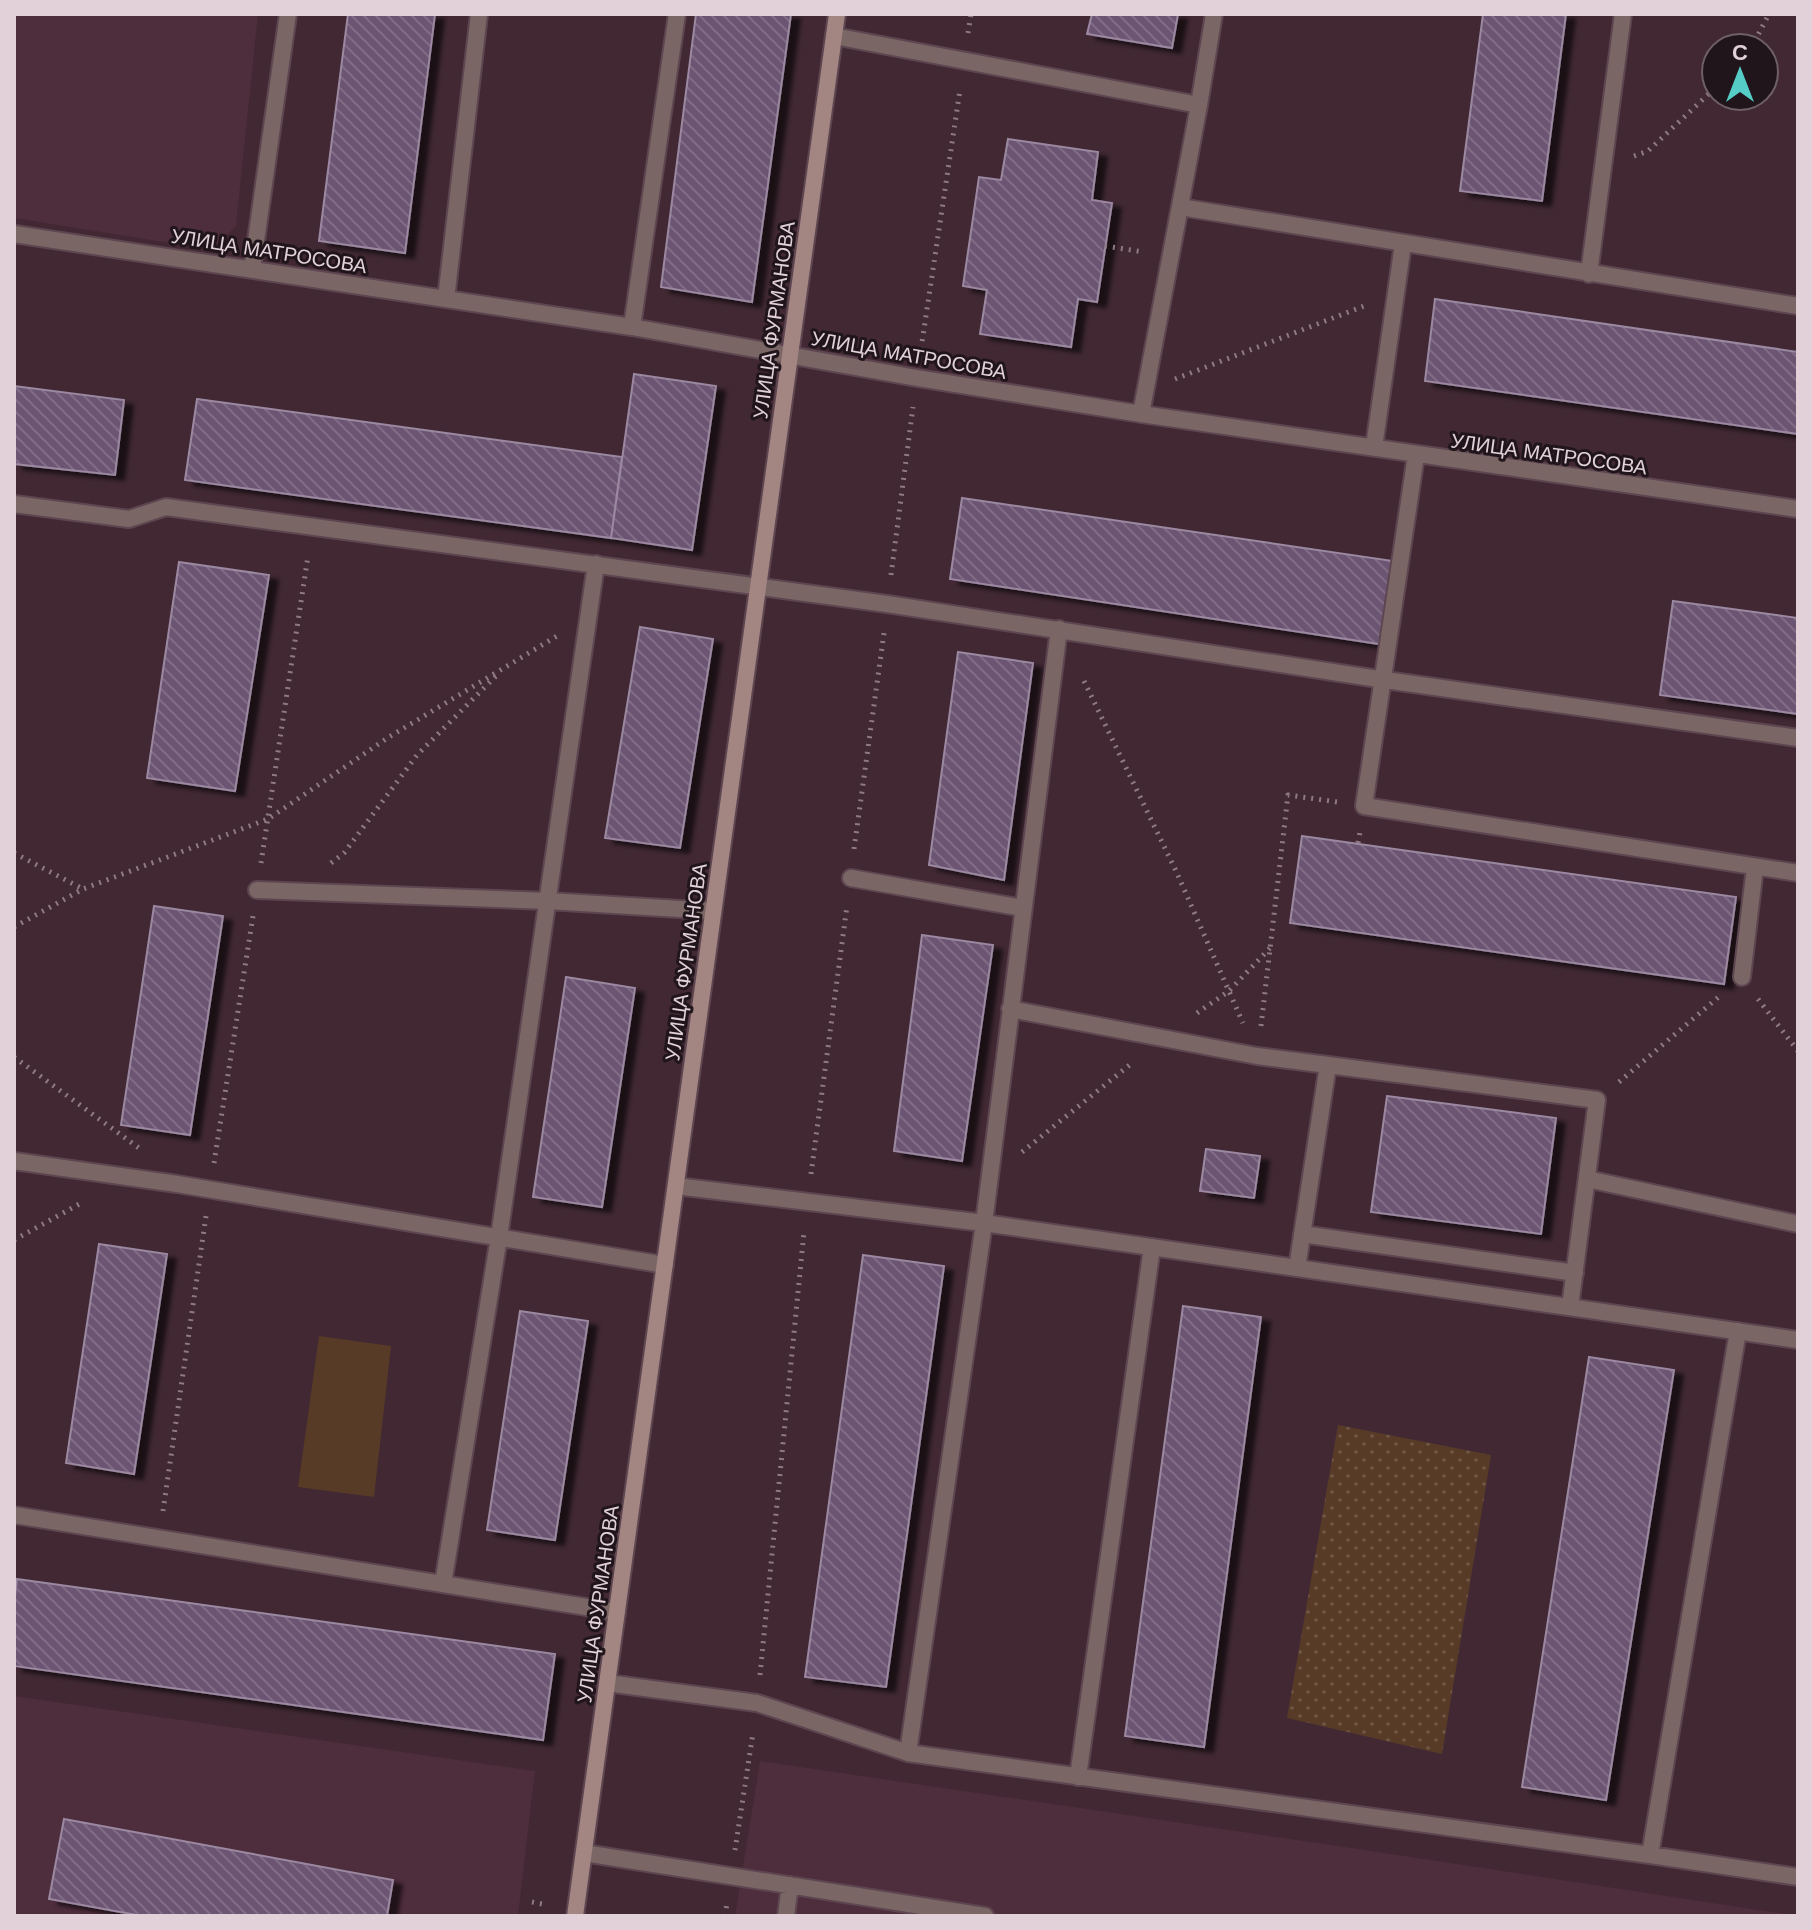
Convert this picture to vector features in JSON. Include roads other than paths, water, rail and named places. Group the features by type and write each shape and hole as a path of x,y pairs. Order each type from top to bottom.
{"main road":[{"name":"УЛИЦА ФУРМАНОВА","path":"575,1916 837,14"}],"lane":[{"path":"252,269 288,14"},
{"path":"446,299 479,14"},
{"path":"632,327 677,14"},
{"path":"1141,414 1214,14"},
{"path":"1589,274 1623,14"},
{"path":"834,36 1199,105"},
{"path":"1180,207 1798,306"},
{"name":"УЛИЦА МАТРОСОВА","path":"14,234 632,327 1141,414 1798,509"},
{"path":"1374,447 1403,244"},
{"path":"1416,455 1364,806 1798,873"},
{"path":"14,504 129,519 166,507 313,526 887,604 1385,680 1798,738"},
{"path":"443,1584 499,1237 596,564"},
{"path":"908,1753 984,1223 1059,629"},
{"path":"1742,977 1755,867"},
{"path":"851,878 1023,908"},
{"path":"257,890 713,911"},
{"path":"1010,1009 1257,1056 1597,1100 1570,1307"},
{"path":"1297,1268 1328,1065"},
{"path":"14,1161 210,1189 665,1265"},
{"path":"1587,1179 1798,1224"},
{"path":"676,1186 984,1223 1798,1340"},
{"path":"1302,1234 1575,1273"},
{"path":"1078,1777 1152,1247"},
{"path":"1650,1855 1738,1331"},
{"path":"14,1515 617,1612"},
{"path":"607,1683 757,1703 908,1753 1798,1877"},
{"path":"584,1853 985,1916"},
{"path":"786,1916 790,1885"}]}
